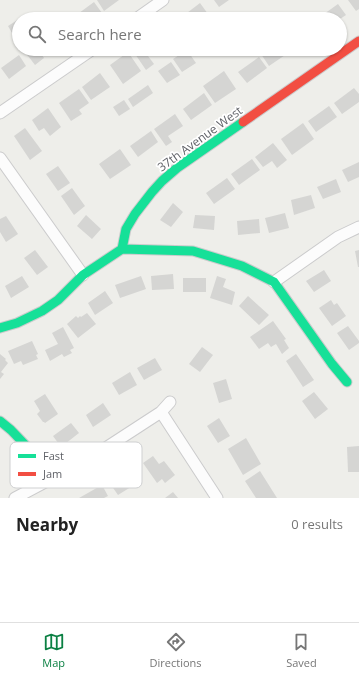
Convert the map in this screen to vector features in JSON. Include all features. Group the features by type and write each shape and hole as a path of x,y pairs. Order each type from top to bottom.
{"street":[{"path":"146,12 163,0"},
{"name":"37th Avenue West","path":"347,49 359,41"},
{"path":"0,114 83,56"},
{"name":"37th Avenue West","path":"122,249 126,229 139,209 162,181 177,168 338,56"},
{"path":"0,158 83,275"},
{"path":"274,282 338,237 359,227"},
{"path":"0,328 42,311 58,300 83,275 122,249 193,251 242,266 274,282 332,364 347,382"},
{"path":"115,442 161,412 170,402"},
{"path":"161,412 217,498"},
{"path":"0,421 22,442"},
{"path":"15,498 34,488"}],"building":[{"path":"97,0 119,0 104,11"},
{"path":"214,0 229,0 219,7"},
{"path":"348,0 359,0 359,9 356,11"},
{"path":"94,2 101,12 80,12"},
{"path":"200,3 207,12 188,12"},
{"path":"338,4 344,12 327,12"},
{"path":"12,23 12,33 8,26"},
{"path":"18,56 20,56 26,66 9,79 1,68"},
{"path":"28,56 43,56 44,58 35,65"},
{"path":"122,56 131,56 141,71 123,84 110,65"},
{"path":"136,56 148,56 154,64 146,70"},
{"path":"178,56 191,56 196,63 182,72 173,59"},
{"path":"262,56 284,56 269,66"},
{"path":"259,57 267,68 247,83 238,72"},
{"path":"171,62 180,75 167,83 158,71"},
{"path":"224,71 236,89 215,103 203,86"},
{"path":"100,73 110,87 91,100 82,87"},
{"path":"148,85 153,93 133,107 128,99"},
{"path":"354,88 359,94 359,102 342,114 334,103"},
{"path":"79,89 89,103 79,110 82,114 71,121 59,103"},
{"path":"204,93 212,105 191,120 183,109"},
{"path":"124,100 130,109 119,116 113,107"},
{"path":"329,106 337,117 316,132 308,121"},
{"path":"48,108 61,127 50,136 44,128 39,131 32,120"},
{"path":"175,114 183,126 168,136 172,142 166,146 154,129"},
{"path":"303,123 314,139 292,155 281,139"},
{"path":"25,128 42,151 30,160 14,136"},
{"path":"151,131 158,142 138,157 130,146"},
{"path":"273,143 287,160 277,168 272,161 263,167 255,157"},
{"path":"120,149 131,165 110,179 99,164"},
{"path":"252,159 260,170 239,185 231,174"},
{"path":"359,162 359,177 348,182 342,170"},
{"path":"58,166 70,183 58,191 46,174"},
{"path":"227,178 235,189 214,204 206,193"},
{"path":"336,179 341,192 323,199 317,187"},
{"path":"72,188 85,206 74,215 61,196"},
{"path":"311,195 315,208 294,215 291,200"},
{"path":"173,203 183,212 171,227 160,220"},
{"path":"285,213 289,228 269,233 265,218"},
{"path":"86,215 101,229 92,239 77,226"},
{"path":"195,215 215,216 214,230 193,228"},
{"path":"6,216 18,234 6,242 0,232 0,219"},
{"path":"259,219 260,233 238,235 237,221"},
{"path":"35,250 48,267 37,275 24,258"},
{"path":"359,250 359,267 358,267 355,251"},
{"path":"324,270 331,281 314,292 306,281"},
{"path":"173,274 174,289 152,290 151,276"},
{"path":"22,276 29,287 11,298 5,286"},
{"path":"141,276 146,289 120,298 115,285"},
{"path":"217,276 226,279 223,287 235,292 232,305 210,298"},
{"path":"183,278 206,278 206,292 183,292"},
{"path":"105,291 113,303 95,315 88,303"},
{"path":"248,296 269,315 259,325 239,306"},
{"path":"331,300 334,305 337,303 346,316 332,326 319,308"},
{"path":"87,313 96,324 78,338 67,324 76,316 78,318"},
{"path":"273,321 286,339 284,340 289,348 282,354 276,344 271,347 268,343 259,349 250,337"},
{"path":"348,326 359,341 359,343 349,350 337,333"},
{"path":"63,327 74,348 70,350 72,353 64,357 62,354 50,361 45,350 58,344 52,333"},
{"path":"32,341 38,354 36,355 38,359 23,365 21,361 14,364 8,351"},
{"path":"202,347 213,355 200,372 189,364"},
{"path":"0,354 8,363 1,372 4,374 0,379"},
{"path":"296,354 314,380 303,387 286,361"},
{"path":"155,358 162,370 144,380 137,368"},
{"path":"130,372 137,385 119,395 112,383"},
{"path":"226,379 232,399 219,403 213,383"},
{"path":"314,392 328,409 315,419 302,401"},
{"path":"45,394 58,414 45,423 37,414 40,411 34,401"},
{"path":"103,403 111,415 93,427 86,415"},
{"path":"219,418 230,436 218,443 207,426"},
{"path":"71,423 79,433 67,442 57,442 53,436"},
{"path":"246,438 261,464 243,475 228,449"},
{"path":"359,446 359,472 348,472 347,447"},
{"path":"153,456 159,464 164,461 175,475 165,483 162,479 157,483 143,463"},
{"path":"260,471 277,498 256,498 245,481"},
{"path":"97,488 104,488 108,496 104,498 79,498"},
{"path":"113,488 129,488 118,495"},
{"path":"173,492 178,498 165,498"}],"traffic: fast":[{"path":"0,328 17,323 42,311 58,300 83,275 122,249 126,229 135,214 162,181 177,168 243,122"},
{"path":"122,249 193,251 242,266 274,282 332,364 347,382"},
{"path":"0,421 22,442"}],"traffic: jam":[{"path":"347,49 359,41"},
{"path":"243,122 338,56"}]}
